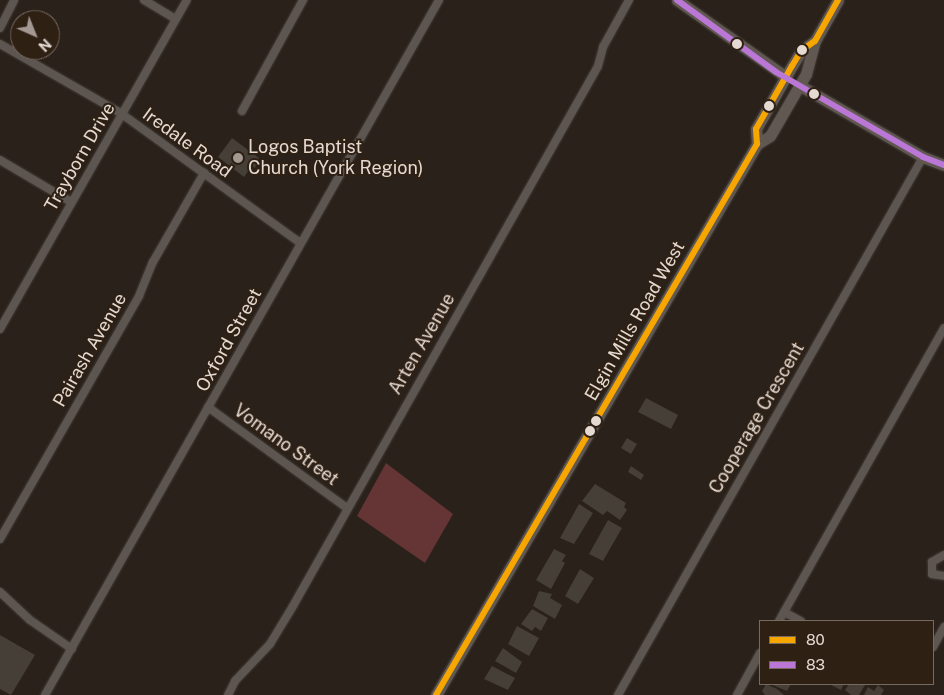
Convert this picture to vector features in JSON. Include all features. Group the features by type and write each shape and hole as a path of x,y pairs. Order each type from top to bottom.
{"main road":[{"path":"677,0 786,78"},
{"name":"Elgin Mills Road West","path":"756,144 756,129 801,51 815,40 838,0"},
{"name":"Elgin Mills Road West","path":"436,695 756,144 770,136 813,58 815,40"},
{"path":"799,85 923,157 944,165"}],"street":[{"path":"0,28 14,0"},
{"path":"144,0 176,19"},
{"name":"Trayborn Drive","path":"0,330 186,0"},
{"path":"242,111 303,0"},
{"name":"Oxford Street","path":"45,695 438,0"},
{"name":"Arten Avenue","path":"228,695 236,681 270,644 598,66 603,47 629,0"},
{"name":"Iredale Road","path":"0,44 122,114 300,243"},
{"path":"786,78 799,85"},
{"name":"Cooperage Crescent","path":"618,695 923,157"},
{"path":"0,160 71,202"},
{"name":"Pairash Avenue","path":"0,540 138,296 153,262 204,173"},
{"path":"780,620 944,328"},
{"name":"Vomano Street","path":"208,407 346,508"},
{"path":"944,554 932,562 932,574 944,576"},
{"path":"0,592 30,620 72,650"},
{"path":"784,612 799,620"},
{"path":"934,645 944,627"},
{"path":"737,695 759,656"}],"shaded area":[{"path":"386,463 453,514 425,563 357,516"}],"building":[{"name":"Logos Baptist Church (York Region)","path":"232,138 259,158 255,168 252,166 244,177 218,157"},
{"path":"646,398 678,415 671,429 638,412"},
{"path":"627,438 637,444 631,454 621,448"},
{"path":"631,466 644,475 641,480 628,472"},
{"path":"595,484 626,503 624,507 627,510 620,520 607,511 603,515 582,501"},
{"path":"579,504 593,513 574,544 560,538"},
{"path":"608,520 622,528 603,561 589,554"},
{"path":"554,549 566,555 562,561 565,563 551,589 536,580"},
{"path":"580,569 594,578 578,604 565,596"},
{"path":"539,591 552,594 550,598 562,605 555,619 533,606"},
{"path":"532,609 548,618 541,631 535,627 532,631 521,624"},
{"path":"517,626 539,638 529,656 508,644"},
{"path":"0,635 35,655 11,695 0,689"},
{"path":"503,648 522,662 516,673 495,661"},
{"path":"492,666 515,678 508,690 484,679"},
{"path":"765,685 768,685 784,695 765,695 762,691"},
{"path":"772,685 790,685 787,691"},
{"path":"831,685 844,685 841,690"},
{"path":"848,685 865,685 859,695 851,695 845,690"},
{"path":"878,685 884,690 881,695 864,695 868,687 874,691"}],"transit line":[{"name":"83","path":"677,0 776,72 923,157 944,165"},
{"name":"80","path":"436,695 757,144 756,129 792,66 801,51 815,41 838,0"}],"place":[{"name":"Logos Baptist Church (York Region)","path":"238,158"}]}
